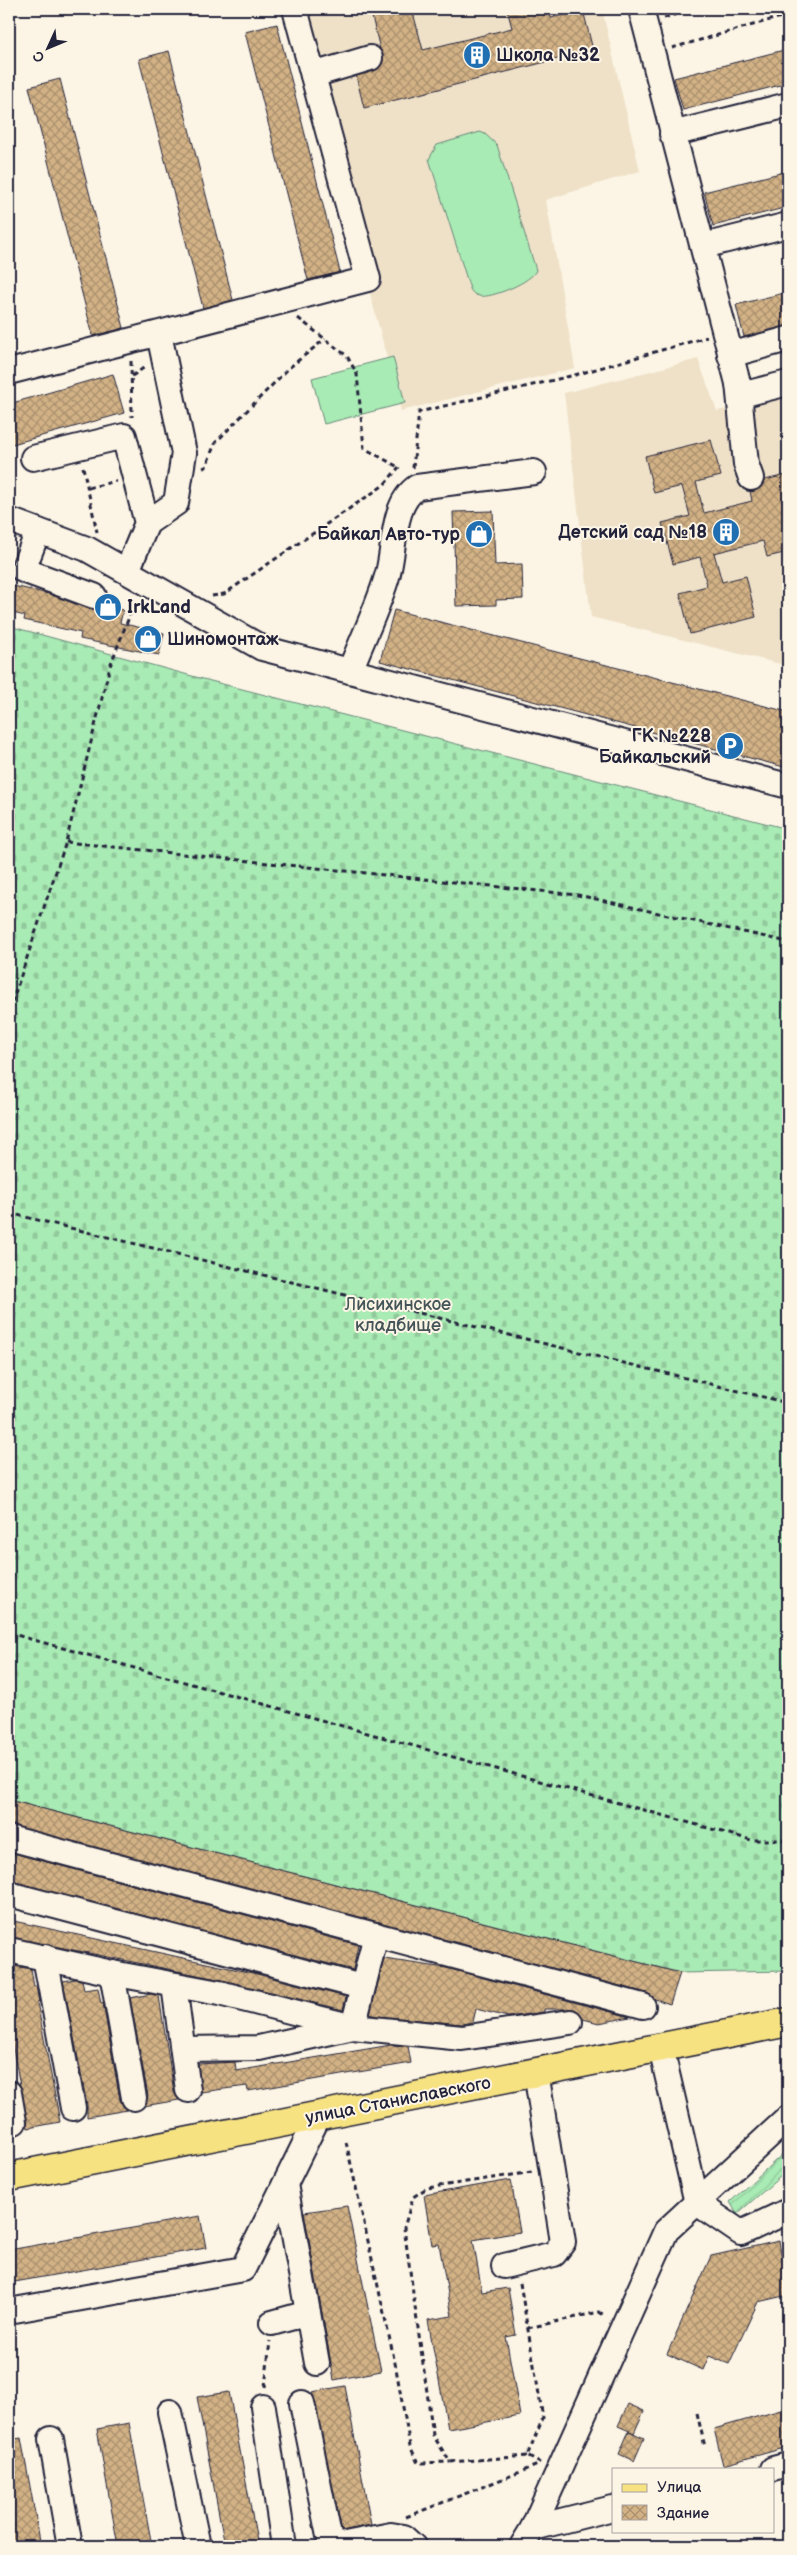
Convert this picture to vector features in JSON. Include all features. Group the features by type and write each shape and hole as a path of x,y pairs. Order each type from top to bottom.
{"main road":[{"name":"улица Станиславского","path":"9,2177 788,2022"}],"street":[{"path":"9,372 368,280 295,9"},
{"path":"643,16 741,395 788,383"},
{"path":"313,75 370,58"},
{"path":"672,134 788,105"},
{"path":"703,246 788,225"},
{"path":"147,523 176,503 184,453 159,334"},
{"path":"728,343 788,339"},
{"path":"738,383 746,464 751,478"},
{"path":"33,458 124,436 147,523 136,576"},
{"path":"350,671 388,574 400,513 410,491 417,487 534,472"},
{"path":"9,520 88,549 262,648 788,786"},
{"path":"38,531 16,570 94,596"},
{"path":"9,1838 643,2006"},
{"path":"9,1894 362,1988"},
{"path":"353,2027 376,1935"},
{"path":"9,1950 112,1973 218,1993 353,2027 462,2038 570,2022"},
{"path":"45,1957 73,2108"},
{"path":"112,1973 134,2098"},
{"path":"174,1985 188,2090"},
{"path":"183,2050 259,2048 353,2027"},
{"path":"661,2048 697,2203 741,2233 788,2211"},
{"path":"510,2264 554,2254 563,2242 536,2072"},
{"path":"9,2093 14,2122"},
{"path":"9,2311 243,2269 319,2116"},
{"path":"526,2542 666,2232 788,2118"},
{"path":"285,2184 317,2363"},
{"path":"272,2323 308,2312"},
{"path":"302,2403 331,2546"},
{"path":"263,2407 284,2546"},
{"path":"170,2412 198,2546"},
{"path":"51,2439 70,2546"},
{"path":"774,2469 788,2465"},
{"path":"526,2542 612,2508"},
{"path":"335,2546 392,2535 403,2537 413,2546"}],"path":[{"path":"643,16 693,9"},
{"path":"652,53 788,15"},
{"path":"179,600 224,594 384,485 399,467 364,448 357,374 347,356 277,303"},
{"path":"181,475 206,467 215,443 290,367 325,339"},
{"path":"124,436 133,421 130,341"},
{"path":"410,491 419,412 566,377 728,343"},
{"path":"79,447 98,536"},
{"path":"88,488 135,477"},
{"path":"9,1011 66,842 110,666 136,576"},
{"path":"66,842 578,895 788,942"},
{"path":"9,1213 788,1403"},
{"path":"9,1634 751,1840 788,1840"},
{"path":"346,2142 396,2363 410,2446 418,2463 527,2456 541,2464 388,2524 392,2535"},
{"path":"450,2462 433,2435 404,2228 413,2197 427,2188 552,2168"},
{"path":"510,2264 528,2328 543,2418 527,2456"},
{"path":"528,2328 599,2312 623,2327"},
{"path":"263,2407 272,2323"},
{"path":"697,2413 705,2447"}],"shaded area":[{"path":"295,9 602,9 640,171 546,200 575,368 401,411"},
{"path":"698,359 717,411 788,397 788,666 591,617 564,393"}],"green space":[{"path":"480,132 497,145 536,270 528,279 520,284 502,292 485,296 476,295 470,289 429,159 437,145"},
{"path":"393,357 405,403 324,424 312,378"},
{"name":"Лисихинское кладбище","path":"9,626 203,679 788,829 788,1971 680,1973 9,1800"},
{"path":"788,2149 788,2170 737,2214 730,2202"}],"building":[{"name":"Школа №32","path":"370,9 412,9 423,50 512,28 507,9 548,9 551,18 583,10 593,50 364,108 356,76 374,71 380,67 383,61"},
{"path":"277,24 340,272 308,280 245,32"},
{"path":"788,49 788,83 683,110 674,78"},
{"path":"169,51 233,300 203,308 139,59"},
{"path":"60,79 124,328 93,336 29,87"},
{"path":"788,171 788,207 713,226 704,192"},
{"path":"788,292 788,326 744,337 736,305"},
{"path":"113,374 124,413 9,445 9,404"},
{"name":"Детский сад №18","path":"711,440 721,476 696,482 704,513 752,501 750,491 761,487 765,480 786,475 788,484 788,552 767,557 763,541 714,553 722,582 746,576 756,617 690,634 680,593 707,586 700,557 673,564 662,523 690,516 682,486 654,493 645,456"},
{"path":"493,511 495,565 522,564 523,599 496,600 496,605 456,606 453,512"},
{"path":"9,585 49,594 89,609 97,609 103,606 123,610 120,623 164,633 159,655 80,639 81,633 24,620 25,616 9,612"},
{"path":"394,610 788,712 788,768 380,661"},
{"path":"9,1800 680,1973 670,2004 655,1999 647,1993 9,1825"},
{"path":"9,1852 358,1945 353,1970 9,1881"},
{"path":"9,1920 257,1974 346,1997 343,2010 222,1980 9,1937"},
{"path":"384,1959 446,1968 630,2017 599,2023 583,2019 575,2009 544,2009 544,2012 508,2017 476,2009 473,2022 462,2024 377,2016 370,2014"},
{"path":"9,1965 31,1969 34,1987 36,1986 39,2002 37,2002 60,2122 28,2128 9,2027"},
{"path":"82,1980 84,1990 98,1988 101,2004 103,2003 120,2100 127,2110 87,2117 87,2105 63,1981"},
{"path":"151,1994 159,1996 174,2092 179,2100 144,2106 148,2096 130,1998"},
{"path":"391,2045 408,2046 411,2063 248,2091 247,2086 201,2092 198,2064 235,2062 236,2071"},
{"path":"511,2180 520,2232 473,2240 482,2292 508,2288 516,2335 506,2337 520,2416 448,2429 428,2320 452,2316 439,2244 432,2245 424,2195"},
{"path":"347,2206 381,2371 334,2380 304,2212"},
{"path":"200,2216 206,2248 9,2283 9,2250"},
{"path":"779,2241 788,2295 758,2302 729,2364 709,2356 703,2370 667,2354 711,2256"},
{"path":"345,2386 371,2525 342,2531 312,2392"},
{"path":"229,2392 258,2546 225,2546 197,2397"},
{"path":"628,2404 644,2411 634,2433 618,2426"},
{"path":"788,2408 788,2447 723,2465 714,2429"},
{"path":"129,2423 152,2546 118,2546 97,2429"},
{"path":"629,2431 644,2438 634,2461 619,2454"},
{"path":"21,2438 41,2546 9,2546 9,2440"}],"place":[{"name":"Школа №32","path":"477,55"},
{"name":"Детский сад №18","path":"726,532"},
{"name":"Байкал Авто-тур","path":"479,534"},
{"name":"IrkLand","path":"108,607"},
{"name":"Шиномонтаж","path":"148,639"},
{"name":"ГК №228 Байкальский","path":"730,746"}]}
